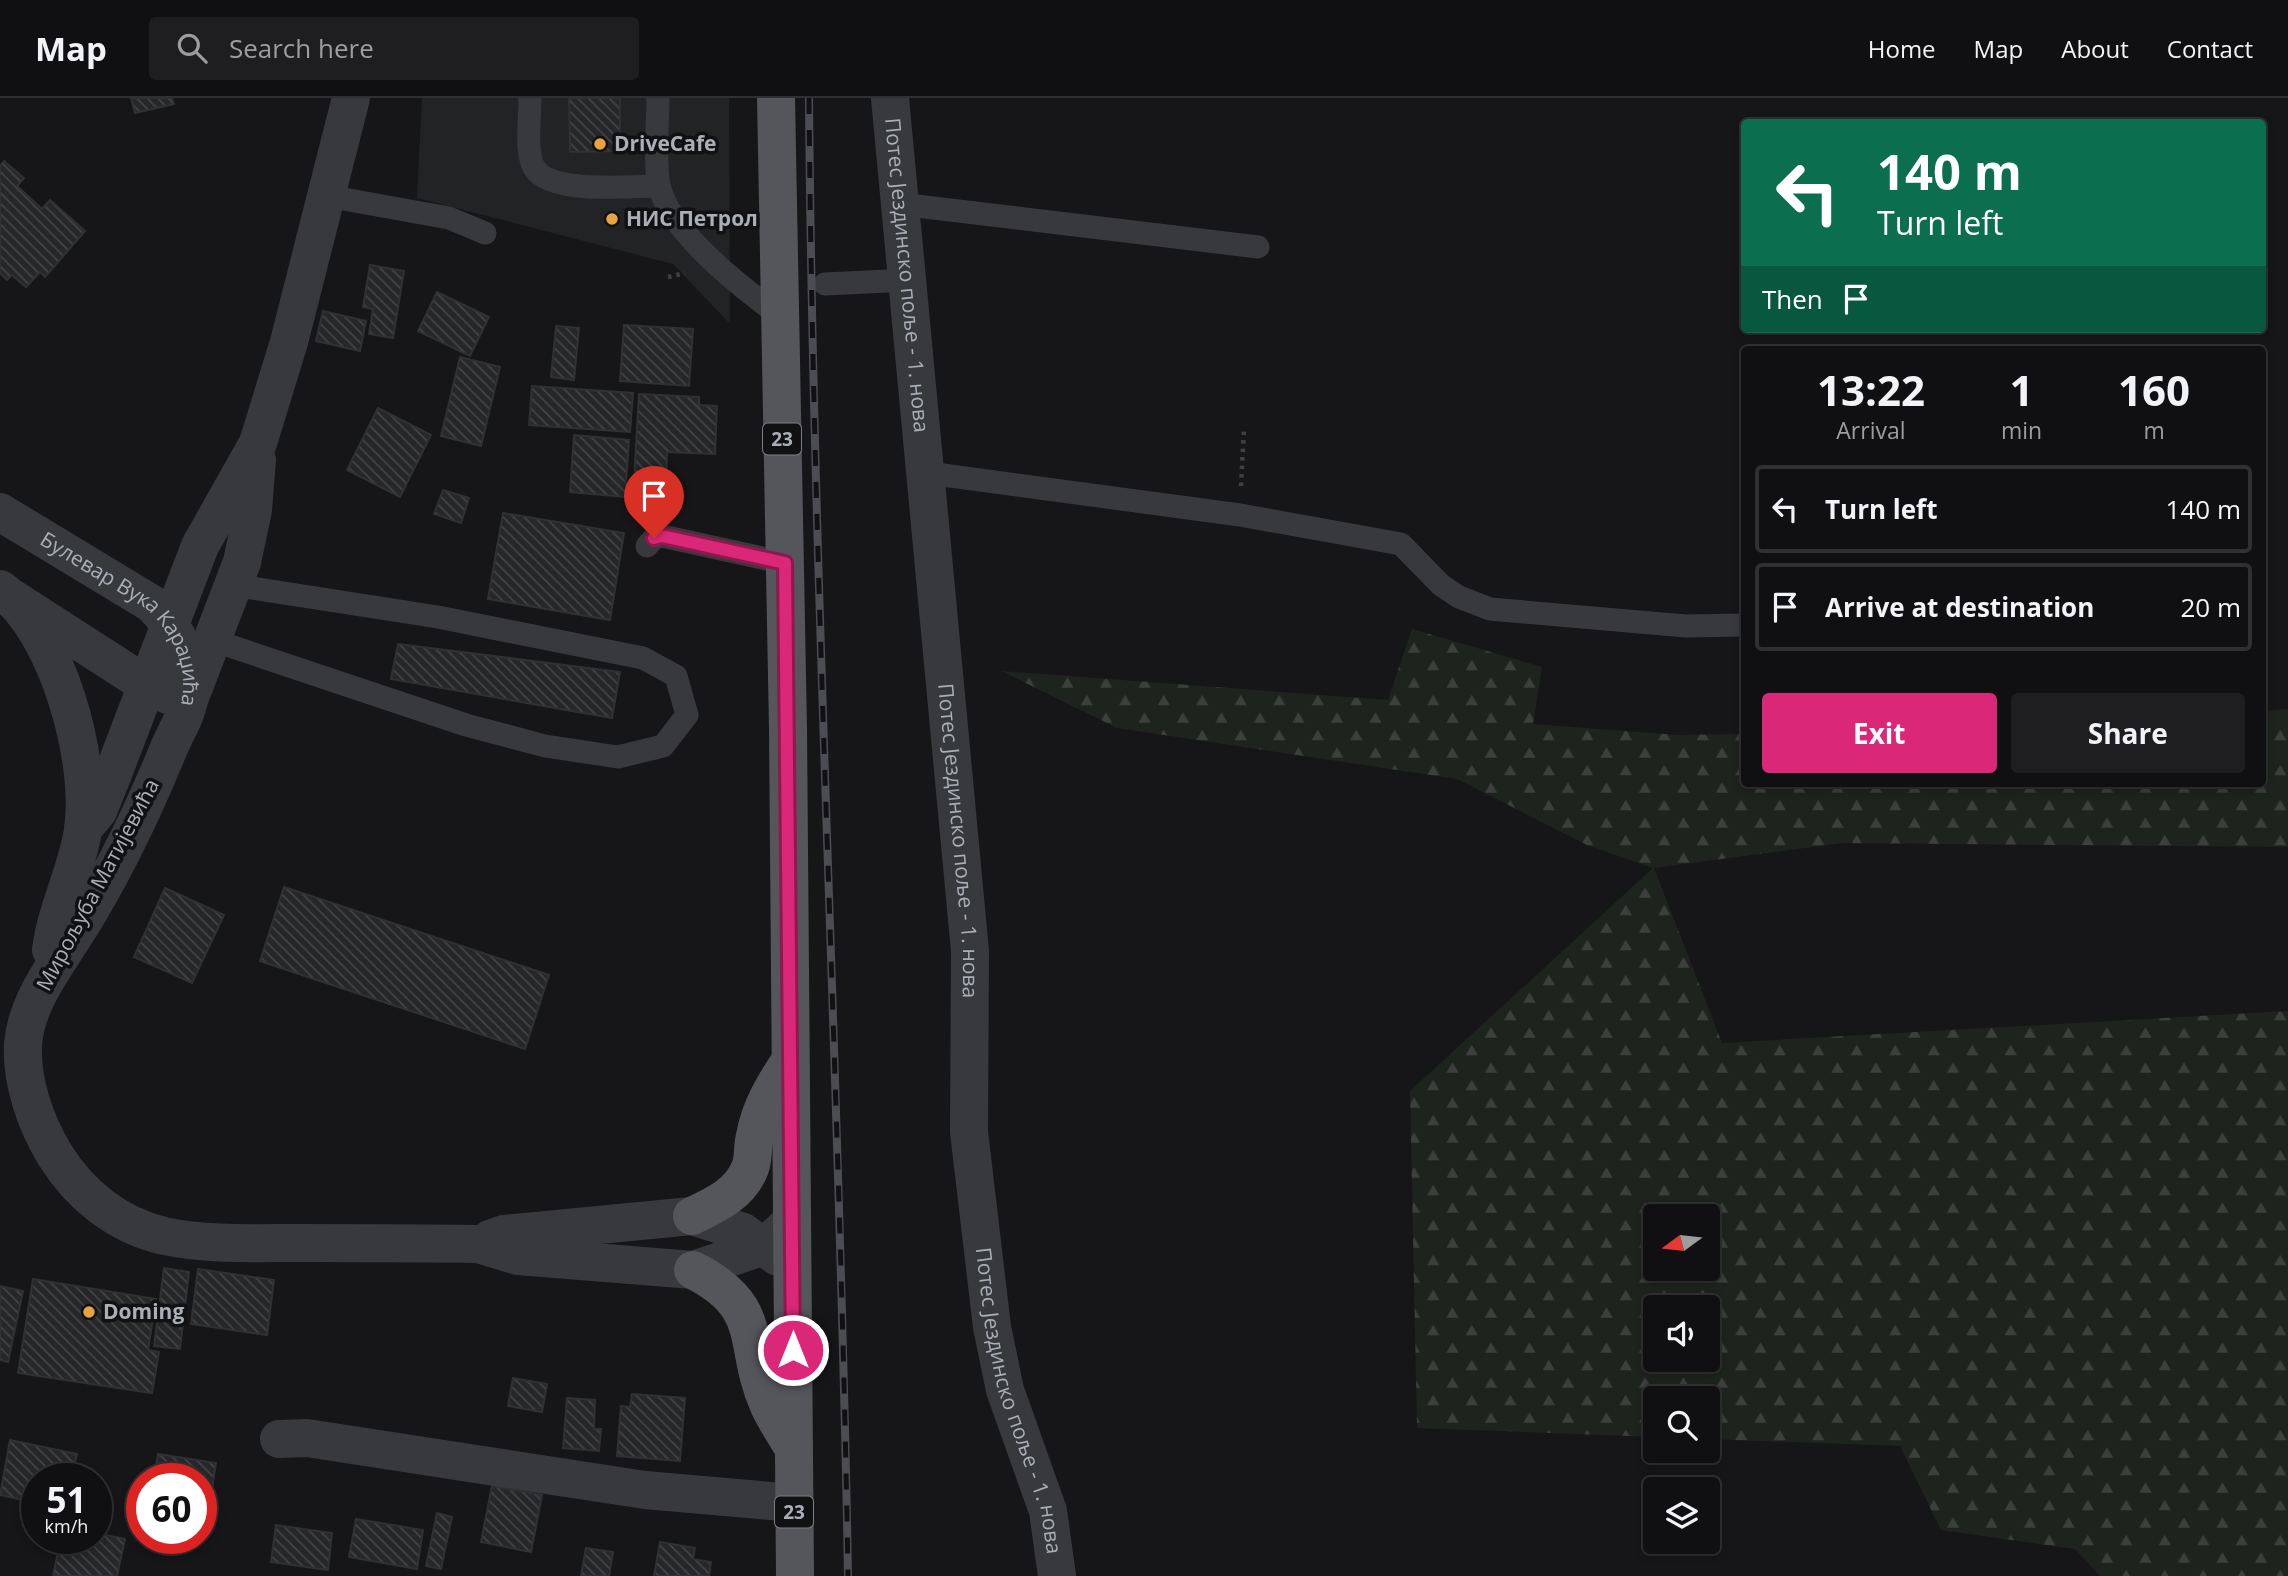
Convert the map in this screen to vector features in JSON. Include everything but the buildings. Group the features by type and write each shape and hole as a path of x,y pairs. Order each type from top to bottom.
{"main road":[{"name":"23","path":"776,98 791,1060 778,1233 792,1276 795,1576"},
{"path":"692,1216 720,1202 739,1186 751,1167 755,1135 768,1093 791,1060"},
{"path":"693,1270 731,1293 751,1334 768,1405 793,1448"}],"street":[{"path":"83,829 98,811 200,546 258,443 289,342 351,98"},
{"name":"Потес Јездинско поље - 1. нова","path":"890,98 928,473 970,951 969,1132 992,1327 1005,1390 1048,1511 1057,1576"},
{"name":"Мирољуба Матијевића","path":"12,1053 49,973 73,937 134,827 189,700 233,585 253,510 258,443"},
{"name":"Булевар Вука Караџића","path":"0,512 152,604 170,622 183,646 189,673 189,700 168,695 147,685 6,593"},
{"path":"6,593 42,638 62,688 83,783 83,829 54,930 49,973"},
{"path":"12,1053 45,1139 61,1165 99,1206 140,1229 164,1236 228,1243 478,1244 519,1256 693,1270 778,1233"},
{"path":"478,1244 504,1234 692,1216 743,1233 778,1233"},
{"path":"279,1439 307,1438 645,1490 794,1503"}],"lane":[{"path":"530,98 530,155 533,166 541,176 576,186 659,186"},
{"path":"658,98 659,186 678,220 712,261 779,315"},
{"path":"327,196 449,218 485,233"},
{"path":"900,204 1258,247"},
{"path":"825,284 908,280"},
{"path":"928,473 1240,515 1401,544 1441,585 1459,597 1490,609 1686,626 1741,625"},
{"path":"647,547 654,538 662,536 785,563"},
{"path":"212,640 466,725 545,746 618,757 663,746 687,715 676,676 643,658 438,617 233,585"}],"path":[{"path":"1240,515 1244,428"}],"shaded area":[{"name":"НИС Петрол","path":"422,98 729,98 730,324 673,264 417,198"}],"green space":[{"path":"1412,629 1542,667 1533,724 1679,735 1741,734 1741,787 2266,787 2266,711 2288,709 2288,847 1843,843 1654,868 1722,1043 2288,1011 2288,1576 2100,1576 2075,1549 1941,1530 1900,1446 1720,1439 1720,1386 1643,1386 1643,1437 1417,1428 1410,1091 1653,868 1587,845 1457,779 1117,728 1001,671 1388,700"}],"railway":[{"path":"809,98 811,283 848,1576"}],"place":[{"name":"DriveCafe","path":"600,144"},
{"name":"НИС Петрол","path":"612,219"},
{"name":"Doming","path":"89,1312"}],"route":[{"path":"654,538 662,536 785,563 793,1350"}]}
